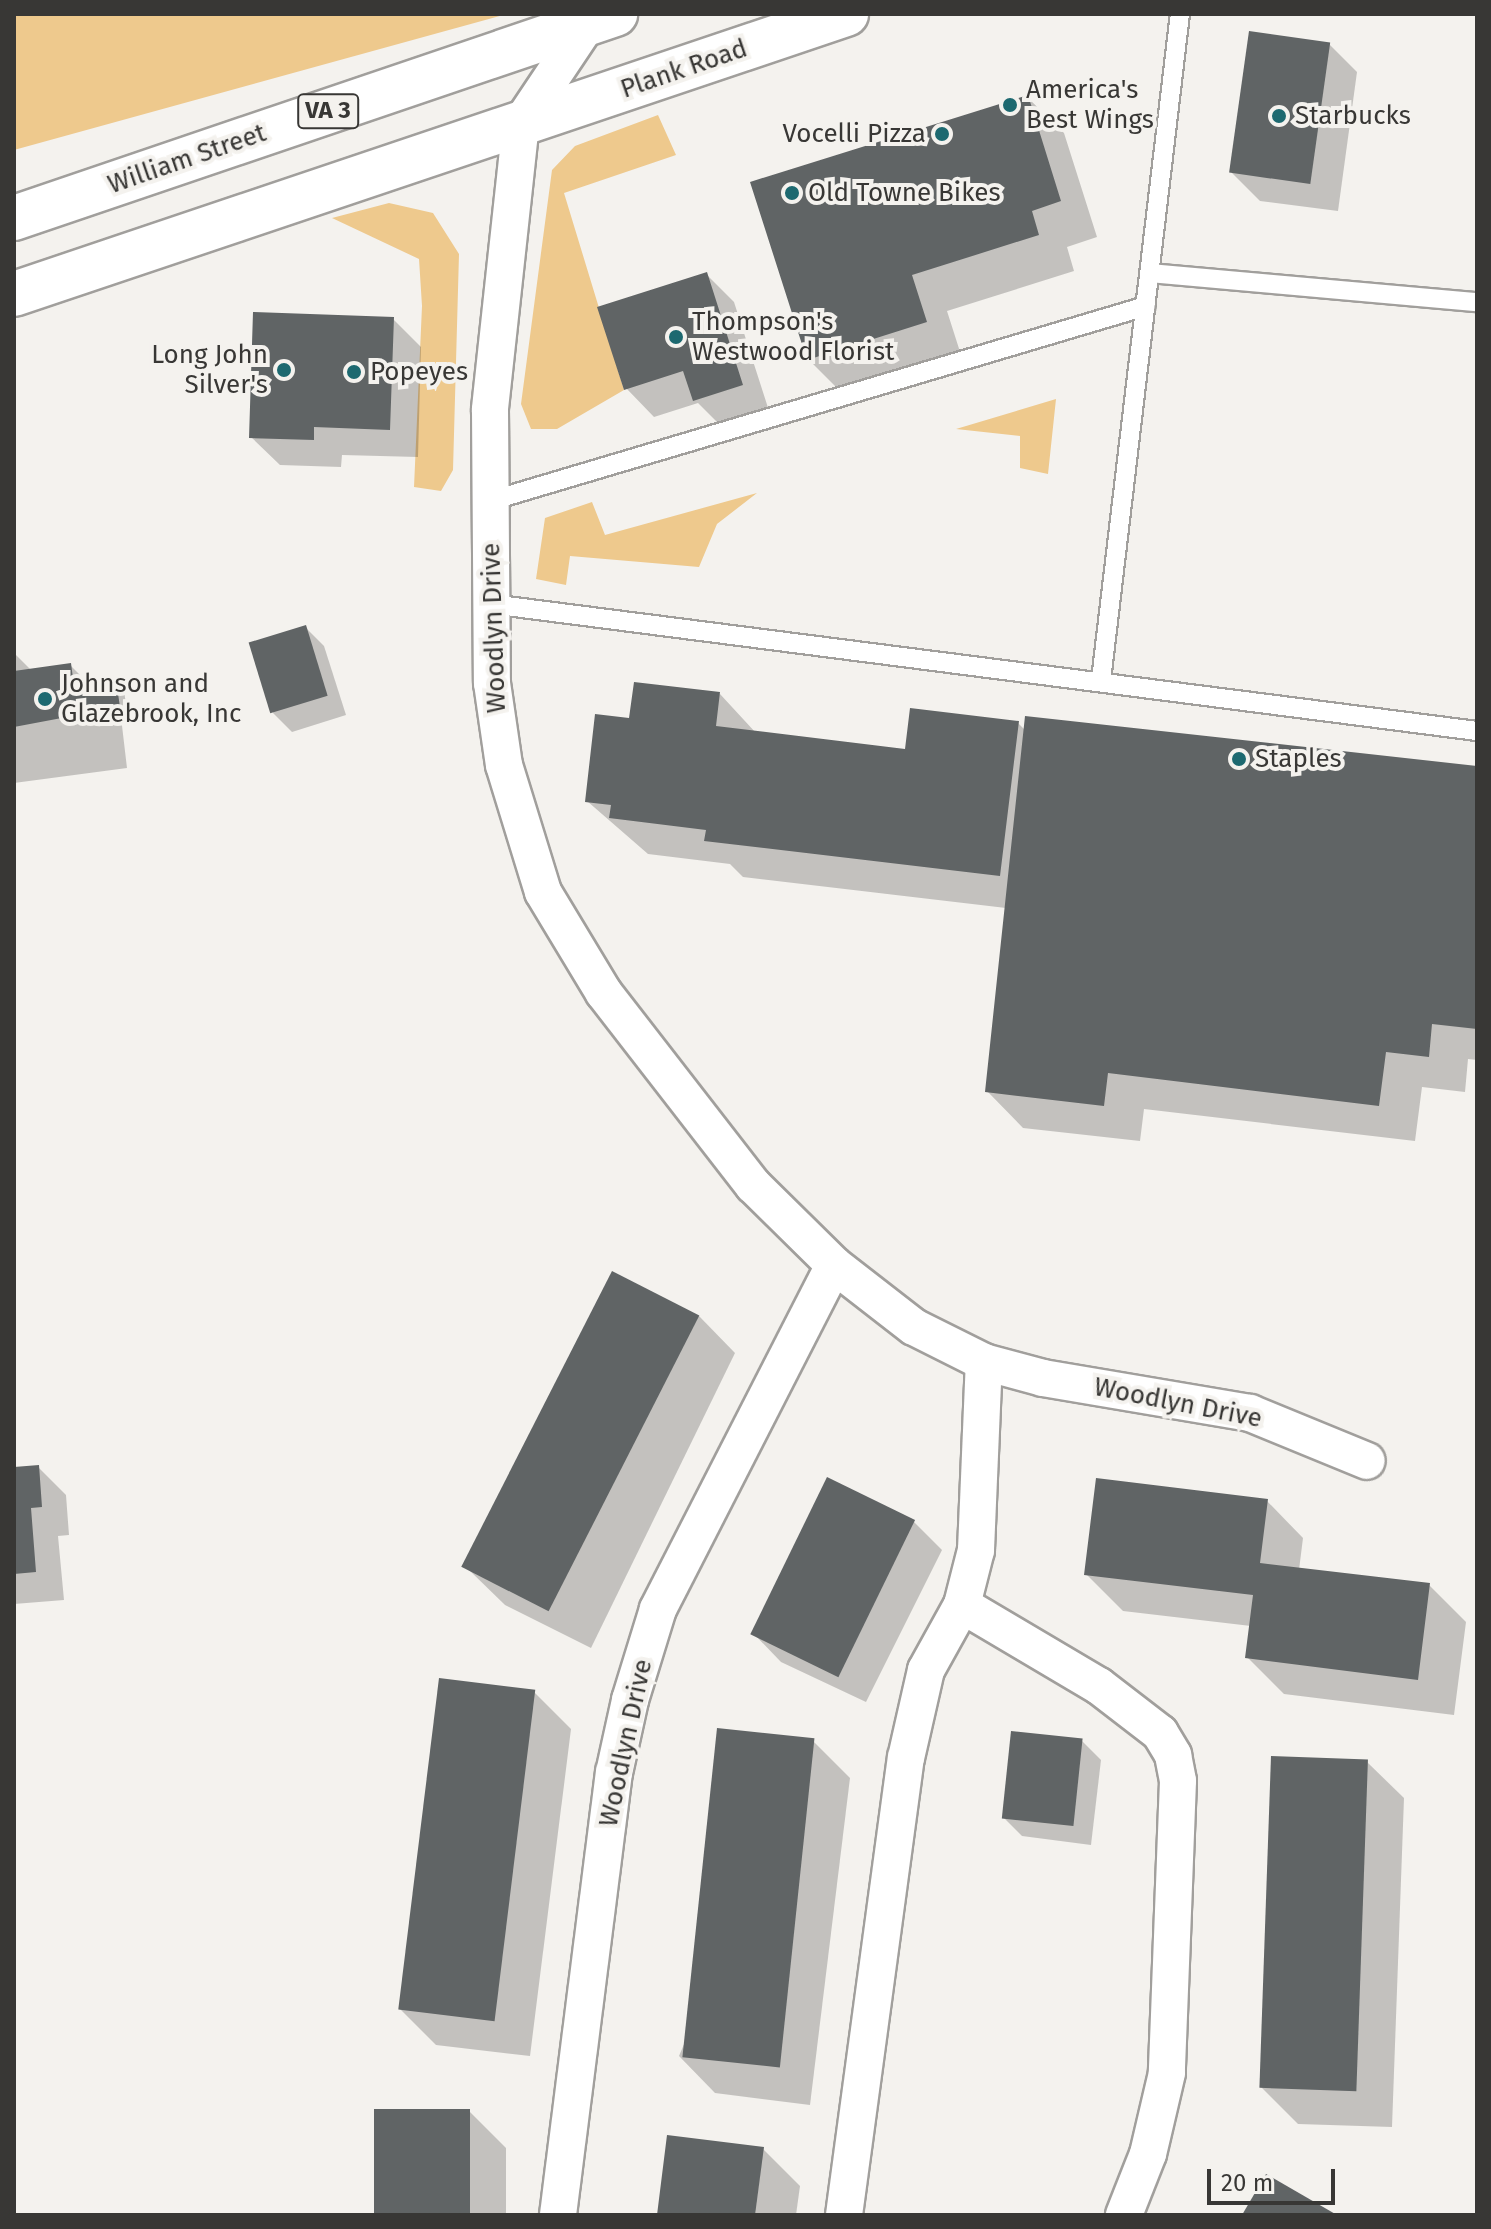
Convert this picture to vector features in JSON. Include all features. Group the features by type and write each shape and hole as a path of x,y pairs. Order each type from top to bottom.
{"highway":[{"name":"Plank Road","path":"521,123 846,14"},
{"name":"William Street","path":"14,218 597,17"},
{"path":"14,294 521,123"}],"street":[{"path":"521,123 597,17"},
{"name":"Woodlyn Drive","path":"521,123 490,410 492,683 504,765 543,892 604,993 673,1088 753,1185 834,1265 914,1327 984,1362 1043,1378 1250,1413 1367,1461"},
{"name":"Woodlyn Drive","path":"558,2215 614,1773 630,1700 658,1609 834,1265"},
{"path":"844,2215 906,1758 926,1670 962,1605 976,1550 984,1362"},
{"path":"962,1605 1099,1686 1160,1733 1173,1755 1178,1781 1167,2073 1148,2154 1124,2215"}],"lane":[{"path":"1101,680 1180,14"},
{"path":"1150,273 1477,302"},
{"path":"490,501 1146,306"},
{"path":"491,604 1101,680 1477,731"}],"shaded area":[{"path":"14,14 507,14 14,150"},
{"path":"658,115 676,155 564,193 624,390 557,429 531,429 521,404 552,170 575,146"},
{"path":"389,203 433,213 459,254 453,470 441,491 414,487 422,306 419,259 332,218"},
{"path":"1056,399 1048,474 1020,468 1020,436 956,429"},
{"path":"757,493 717,524 699,567 570,556 566,585 536,579 545,518 592,502 605,535"}],"building":[{"path":"1249,31 1330,42 1310,184 1229,173"},
{"path":"1028,95 1061,201 1032,211 1039,235 912,275 927,322 807,360 750,182"},
{"path":"707,272 743,385 693,401 683,371 624,390 597,307"},
{"path":"253,312 394,317 390,430 314,427 314,440 249,438"},
{"path":"306,625 328,696 270,713 249,643"},
{"name":"Johnson and Glazebrook, Inc","path":"71,663 74,686 116,680 120,707 14,727 14,671"},
{"path":"634,682 720,692 716,726 905,749 910,708 1019,721 1000,876 704,841 706,830 609,818 611,805 585,802 595,714 629,718"},
{"path":"1025,716 1477,766 1477,1029 1432,1024 1429,1057 1386,1052 1379,1106 1108,1073 1104,1106 985,1092"},
{"path":"612,1271 699,1315 549,1611 461,1567"},
{"path":"39,1465 42,1507 31,1508 36,1572 14,1574 14,1467"},
{"path":"827,1477 915,1520 838,1677 750,1634"},
{"path":"1096,1478 1268,1499 1260,1563 1430,1583 1418,1680 1245,1658 1253,1595 1084,1575"},
{"path":"439,1678 535,1690 495,2021 398,2010"},
{"path":"717,1728 814,1738 780,2067 682,2057"},
{"path":"1011,1731 1083,1739 1073,1826 1002,1819"},
{"path":"1271,1756 1368,1759 1356,2091 1259,2088"},
{"path":"374,2109 470,2109 470,2215 374,2215"},
{"path":"667,2135 764,2147 755,2215 657,2215"},
{"path":"1266,2174 1337,2215 1242,2215"}],"place":[{"name":"America's Best Wings","path":"1010,105"},
{"name":"Starbucks","path":"1279,116"},
{"name":"Vocelli Pizza","path":"942,134"},
{"name":"Old Towne Bikes","path":"792,193"},
{"name":"Thompson's Westwood Florist","path":"676,337"},
{"name":"Long John Silver's","path":"284,370"},
{"name":"Popeyes","path":"354,372"},
{"name":"Johnson and Glazebrook, Inc","path":"45,699"},
{"name":"Staples","path":"1239,759"}]}
